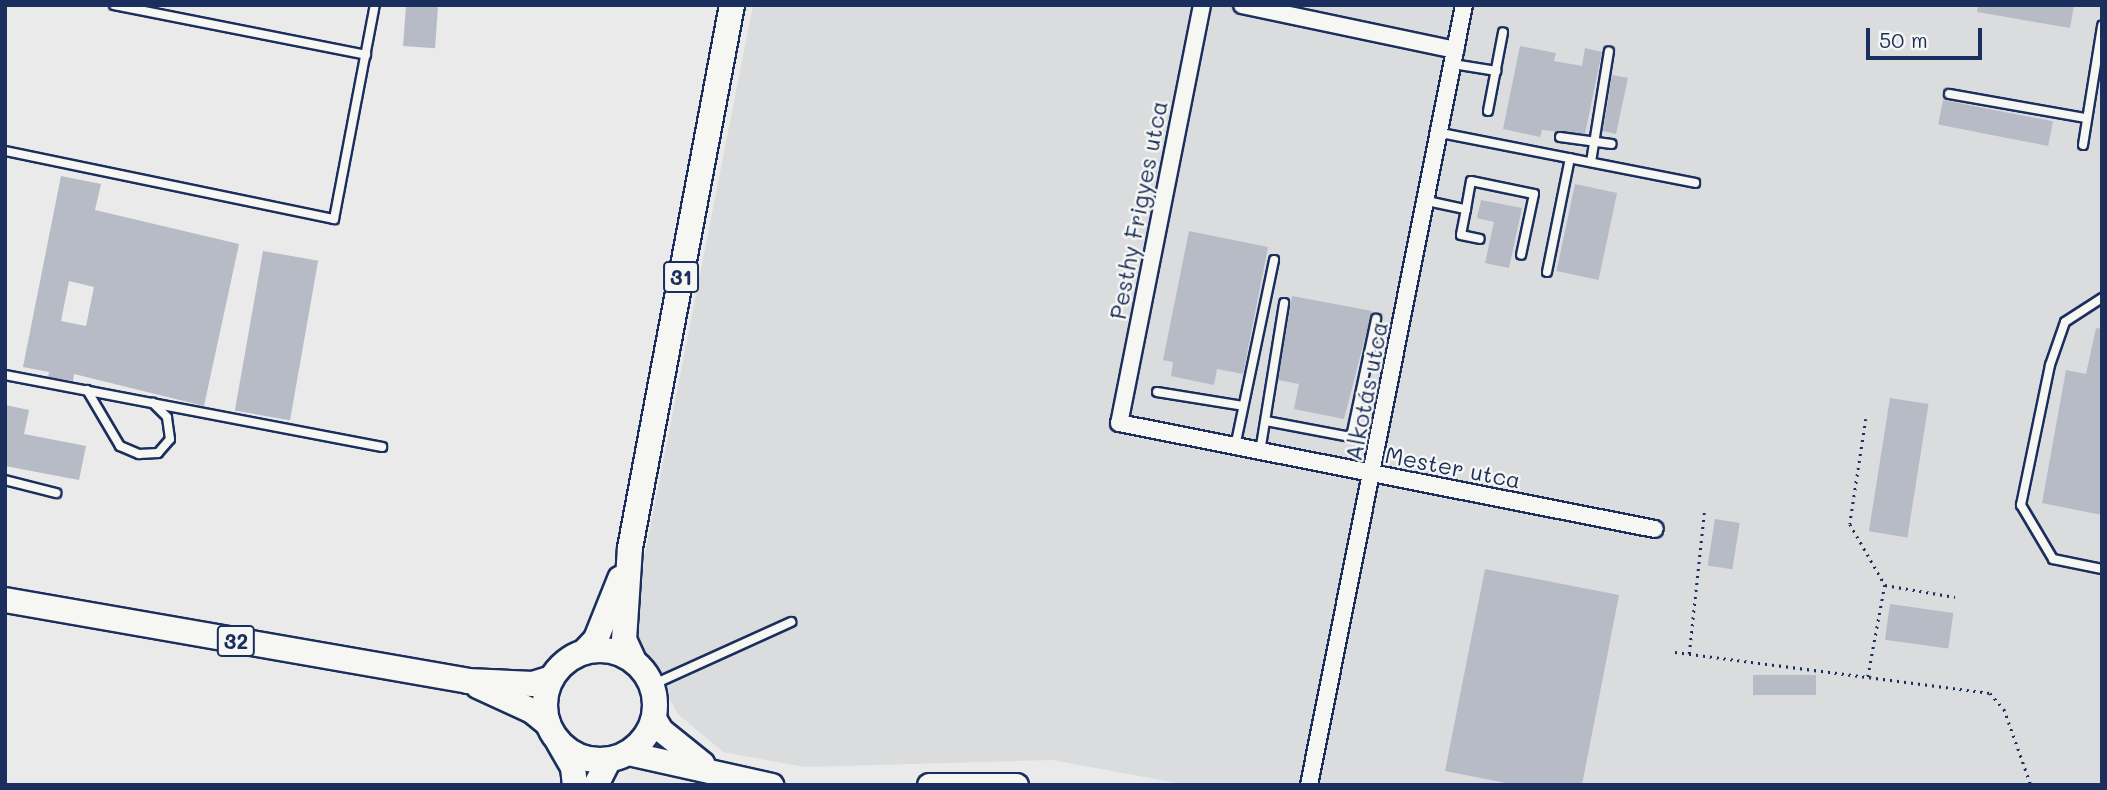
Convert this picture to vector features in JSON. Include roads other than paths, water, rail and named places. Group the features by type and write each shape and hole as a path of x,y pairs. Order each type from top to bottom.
{"main road":[{"name":"31","path":"652,685 634,661 624,640 630,548 732,5"},
{"name":"31","path":"552,678 560,667 584,652 596,639 630,548"},
{"name":"32","path":"5,600 467,681 533,684 552,678"},
{"path":"584,652 601,650 634,661"},
{"path":"552,678 546,693 552,732 573,766 575,785"},
{"name":"32","path":"467,681 531,711 552,732"},
{"path":"596,785 618,757 639,744 654,718 652,685"},
{"path":"552,732 580,757 618,757"}],"street":[{"name":"Pesthy Frigyes utca","path":"1119,423 1202,5"},
{"path":"1242,5 1454,57"},
{"name":"Alkotás utca","path":"1309,785 1441,133 1464,5"},
{"name":"Mester utca","path":"1119,423 1655,529"},
{"path":"654,718 691,758 727,775"},
{"path":"618,757 771,785"},
{"path":"929,785 1016,785"}],"lane":[{"path":"114,5 366,55"},
{"path":"5,151 334,219 375,5"},
{"path":"2083,145 2085,117 2102,26"},
{"path":"1488,111 1503,32"},
{"path":"1591,162 1609,51"},
{"path":"1454,57 1496,71"},
{"path":"1949,94 2085,117"},
{"path":"1441,133 1695,183"},
{"path":"1559,137 1612,144"},
{"path":"1547,272 1570,158"},
{"path":"1480,239 1461,235 1471,181 1534,194 1521,255"},
{"path":"1427,201 1466,209"},
{"path":"1235,447 1274,260"},
{"path":"2102,298 2065,322 2050,365 2021,505 2053,559 2102,569"},
{"path":"1261,452 1284,303"},
{"path":"1266,421 1351,437 1376,318"},
{"path":"5,375 382,447"},
{"path":"87,390 120,446 139,454 158,453 170,439 167,417 153,403"},
{"path":"1157,392 1243,407"},
{"path":"5,480 55,493"},
{"path":"652,685 791,622"}]}
